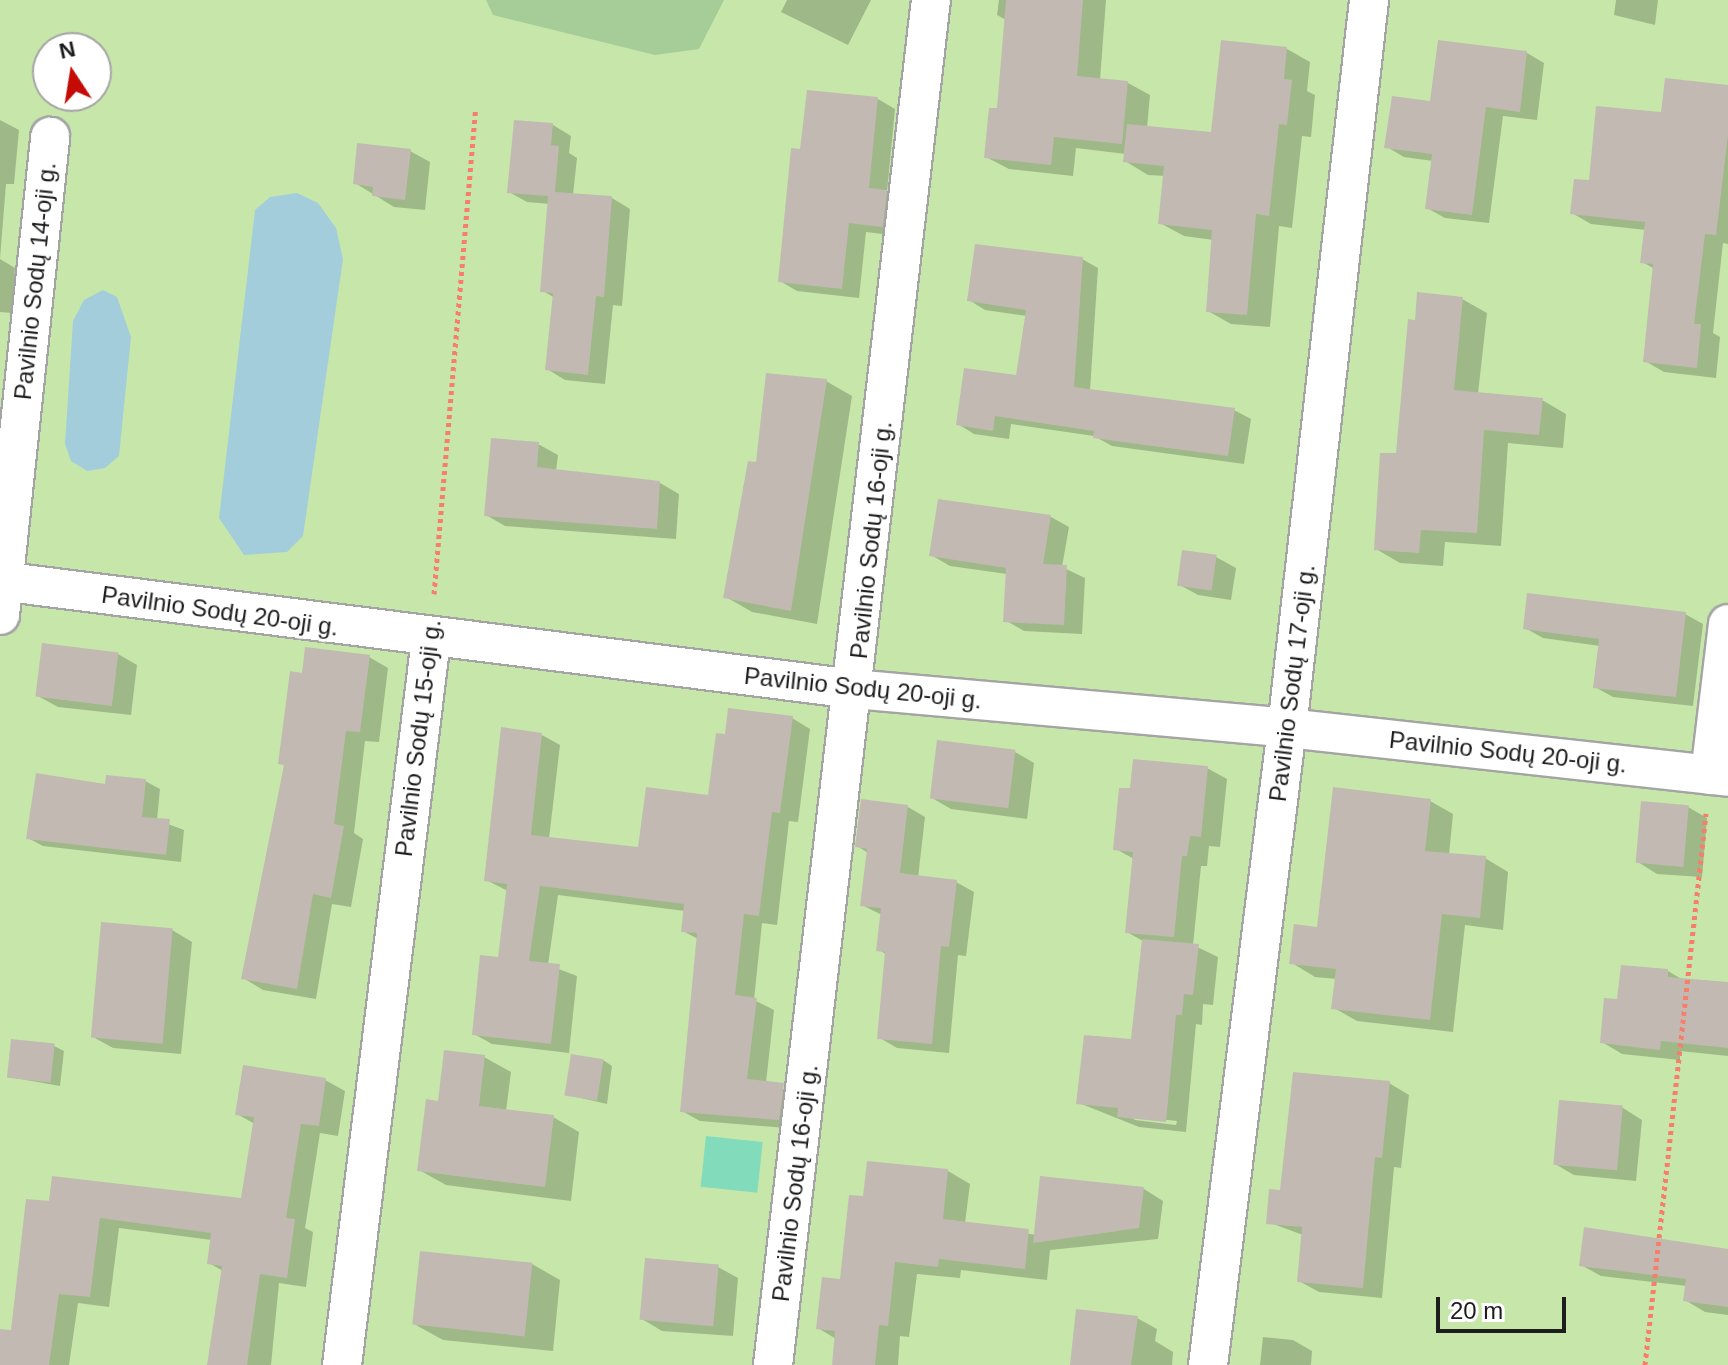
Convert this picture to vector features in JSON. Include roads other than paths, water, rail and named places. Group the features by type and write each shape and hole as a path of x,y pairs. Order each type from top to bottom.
{"street":[{"name":"Pavilnio Sodų 16-oji g.","path":"773,1365 854,689 931,0"},
{"name":"Pavilnio Sodų 17-oji g.","path":"1208,1365 1287,728 1369,0"},
{"name":"Pavilnio Sodų 14-oji g.","path":"1,593 50,137"},
{"name":"Pavilnio Sodų 20-oji g.","path":"1,593 854,689 1287,728 1719,776"},
{"path":"1719,776 1728,624"},
{"name":"Pavilnio Sodų 15-oji g.","path":"342,1365 431,639"}],"water":[{"path":"297,193 318,203 336,228 343,259 303,536 287,552 244,555 219,518 255,210 270,197"},
{"path":"103,290 117,297 131,337 119,456 105,468 87,471 71,461 65,444 73,321 84,300"}]}
